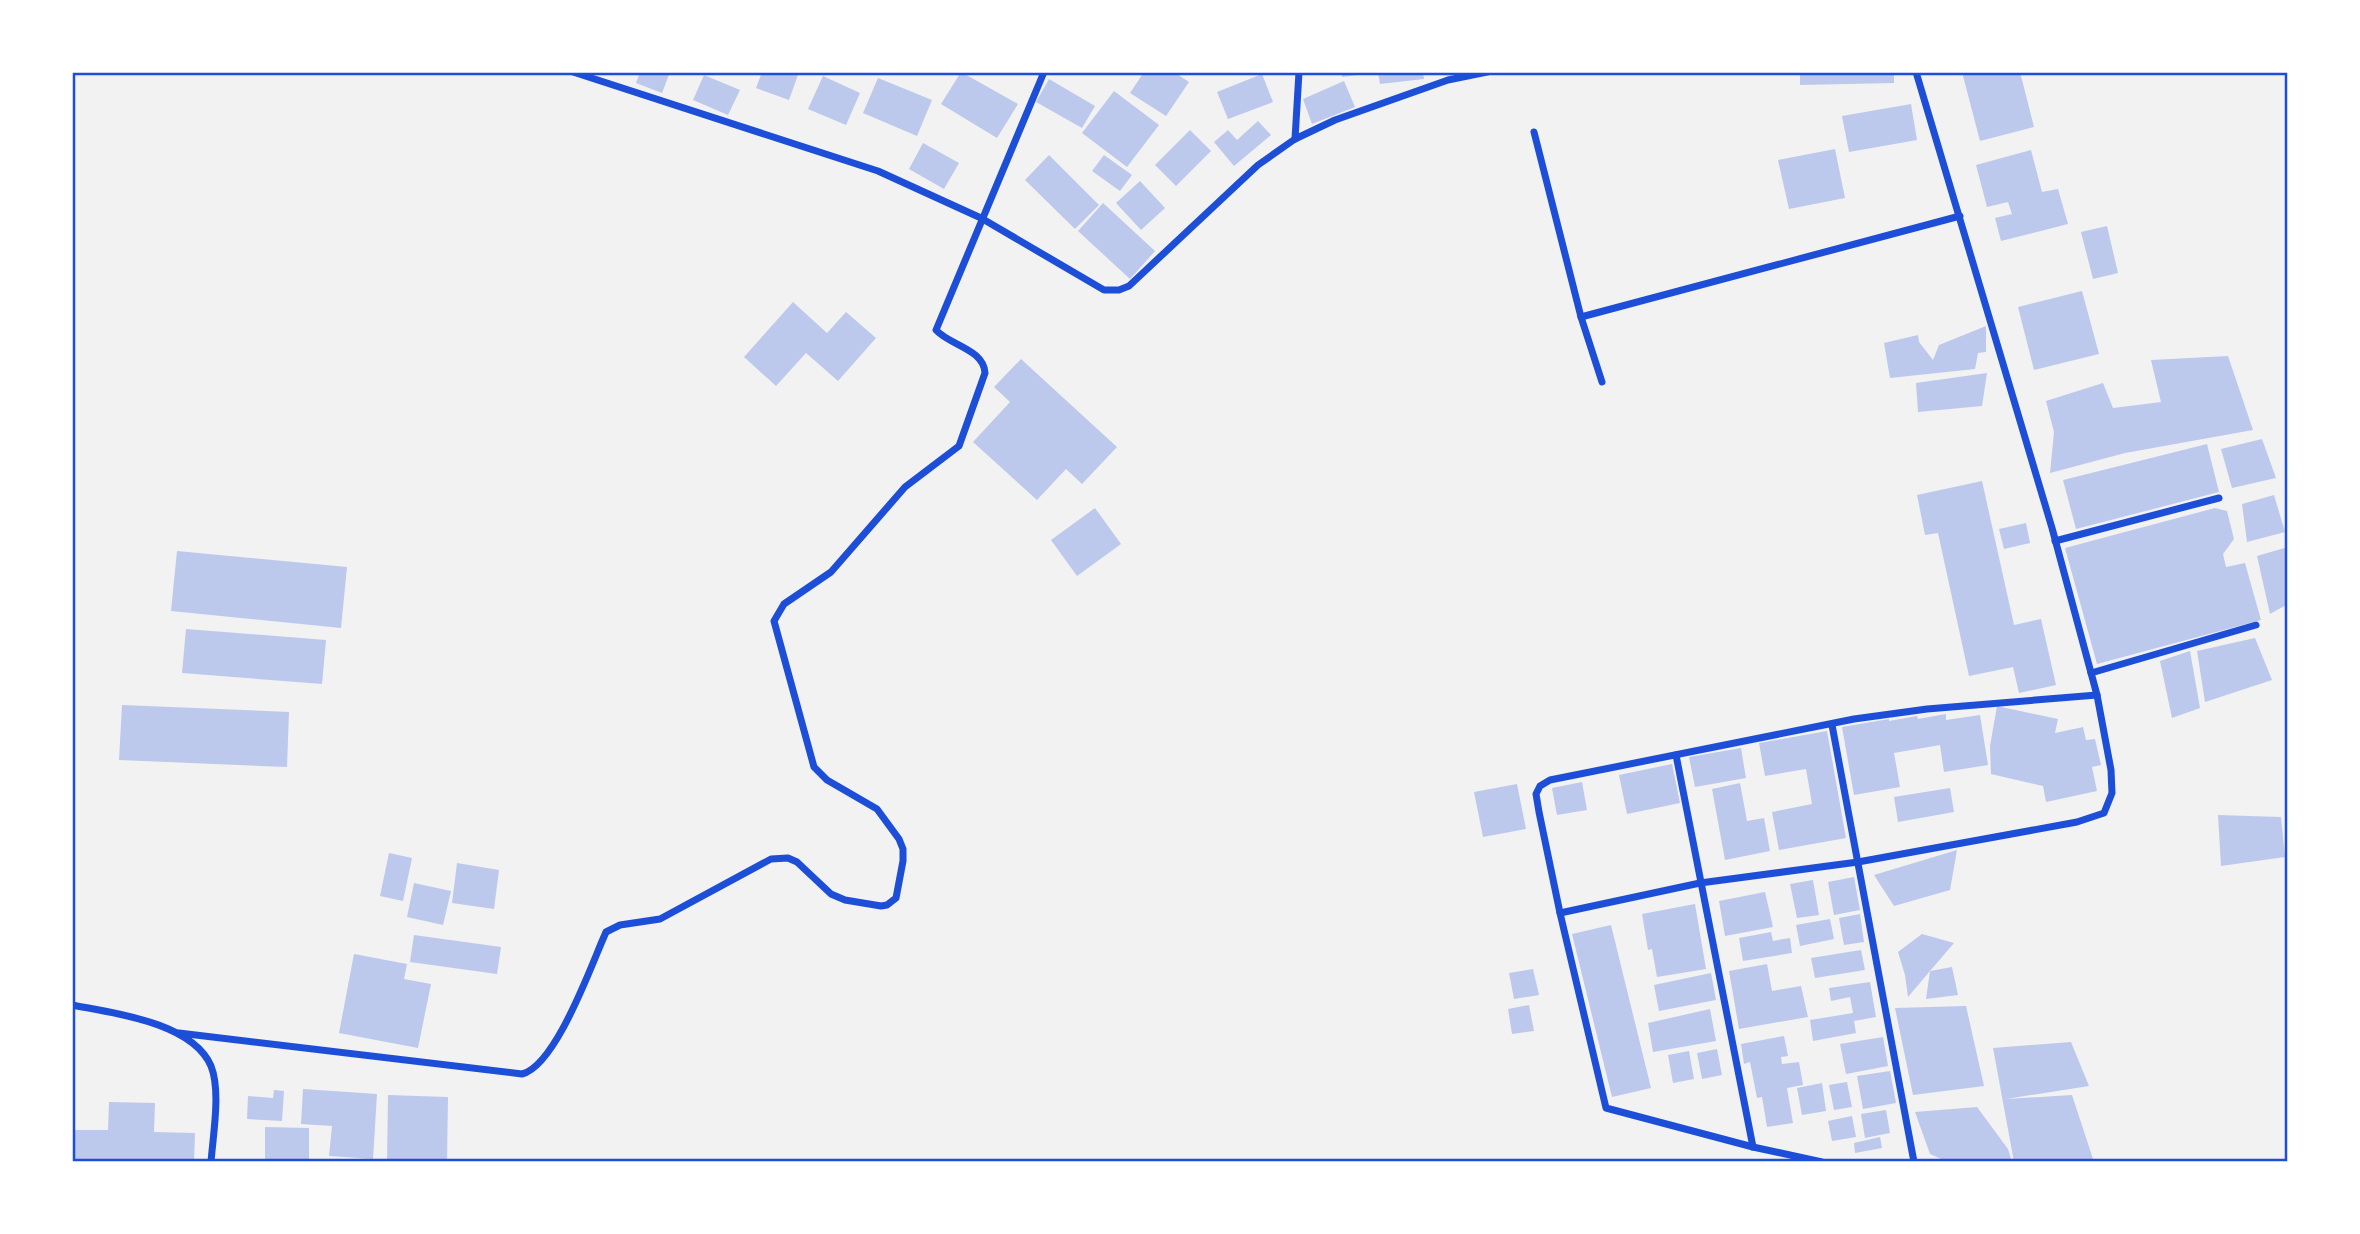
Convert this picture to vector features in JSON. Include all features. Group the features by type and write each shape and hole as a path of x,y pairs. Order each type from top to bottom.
{"street":[{"path":"573,72 878,171 981,218 1104,290 1119,290 1129,286 1258,165 1294,139 1335,120 1448,80 1487,72"},
{"path":"72,1005 130,1016 179,1033 522,1074 537,1066 566,1022 603,939 612,928 660,919 771,859 780,858 797,862 837,897 876,906 887,905 896,898 903,861 899,839 882,815 869,803 827,780 811,761 774,621 784,604 831,572 905,486 954,450 963,440 985,373 984,367 978,357 936,330 1044,72"},
{"path":"1294,139 1299,72"},
{"path":"1560,913 1700,883 1858,862 2077,822 2104,813 2112,793 2111,770 2091,673 2055,541 1916,72"},
{"path":"1534,132 1581,317 1602,382"},
{"path":"1581,317 1960,216"},
{"path":"2055,541 2219,498"},
{"path":"2091,673 2256,625"},
{"path":"1822,1162 1753,1147 1606,1108 1539,812 1536,794 1540,786 1550,779 1854,719 1927,709 2096,695"},
{"path":"1832,725 1914,1162"},
{"path":"1676,755 1753,1147"},
{"path":"179,1033 200,1051 210,1065 213,1075 215,1085 211,1162"}],"building":[{"path":"640,72 670,72 662,93 636,83"},
{"path":"762,72 799,72 789,100 756,88"},
{"path":"961,72 1018,104 997,138 941,104"},
{"path":"1144,72 1174,72 1189,82 1166,116 1130,93"},
{"path":"1341,72 1372,72 1372,73 1342,77"},
{"path":"1378,72 1423,72 1424,79 1380,84"},
{"path":"1800,72 1894,72 1894,83 1800,85"},
{"path":"1962,72 2020,72 2034,127 1980,141"},
{"path":"1262,74 1273,102 1228,119 1217,92"},
{"path":"704,75 740,90 728,115 693,100"},
{"path":"823,76 860,93 846,125 808,109"},
{"path":"878,78 932,100 917,136 863,113"},
{"path":"1049,79 1095,106 1082,128 1036,102"},
{"path":"1344,81 1355,107 1312,124 1303,99"},
{"path":"1114,91 1159,125 1127,167 1082,133"},
{"path":"1911,104 1917,140 1849,152 1842,116"},
{"path":"1258,121 1271,135 1234,166 1214,142 1228,130 1237,140"},
{"path":"1190,130 1211,151 1176,186 1155,165"},
{"path":"923,143 959,163 944,189 909,169"},
{"path":"1835,149 1845,198 1789,209 1778,160"},
{"path":"2031,150 2042,192 2058,189 2068,224 2001,241 1995,218 2012,214 2008,202 1987,207 1976,165"},
{"path":"1049,155 1099,205 1075,229 1025,180"},
{"path":"1104,155 1132,175 1120,191 1092,171"},
{"path":"1140,181 1165,208 1141,230 1116,203"},
{"path":"1103,203 1155,251 1130,279 1078,231"},
{"path":"2107,226 2118,273 2093,279 2081,232"},
{"path":"2082,291 2099,354 2034,370 2018,307"},
{"path":"793,302 827,333 846,312 876,338 838,381 806,353 776,386 744,357"},
{"path":"1986,326 1986,352 1978,353 1975,369 1890,378 1884,343 1918,335 1919,342 1933,360 1939,345"},
{"path":"2228,356 2253,430 2125,453 2050,473 2054,432 2046,401 2103,383 2113,408 2161,402 2151,360"},
{"path":"1021,359 1117,447 1082,484 1066,469 1037,500 973,442 1010,402 994,387"},
{"path":"1987,373 1982,406 1918,412 1916,383"},
{"path":"2262,439 2276,478 2232,488 2221,449"},
{"path":"2207,444 2219,492 2076,529 2063,480"},
{"path":"1982,481 2014,625 2041,619 2056,685 2019,693 2013,667 1969,676 1938,533 1925,535 1917,495"},
{"path":"2274,495 2285,532 2247,542 2242,504"},
{"path":"1095,508 1121,544 1077,576 1051,540"},
{"path":"2215,508 2227,511 2234,539 2223,554 2226,567 2245,563 2261,620 2097,664 2065,548"},
{"path":"2026,523 2030,543 2004,549 1999,529"},
{"path":"2288,547 2288,604 2270,614 2257,556"},
{"path":"177,551 347,567 341,628 171,611"},
{"path":"186,629 326,640 322,684 182,673"},
{"path":"2255,638 2272,680 2205,702 2197,651"},
{"path":"2190,651 2200,708 2172,718 2160,661"},
{"path":"122,705 289,712 287,767 119,760"},
{"path":"1997,706 2058,719 2055,733 2083,727 2086,740 2095,739 2101,765 2092,767 2097,791 2046,802 2043,786 1991,774 1990,746"},
{"path":"1946,714 1946,720 1980,715 1988,765 1944,772 1940,745 1894,753 1900,787 1854,795 1842,727 1889,719 1917,716 1918,719"},
{"path":"1827,731 1846,838 1779,850 1772,812 1812,804 1806,769 1765,776 1759,743"},
{"path":"1741,748 1746,778 1695,787 1689,757"},
{"path":"1672,764 1680,803 1627,814 1619,775"},
{"path":"1582,782 1587,810 1557,815 1552,788"},
{"path":"1740,783 1747,821 1764,818 1770,851 1725,860 1712,789"},
{"path":"1517,784 1526,829 1483,837 1474,792"},
{"path":"1950,788 1954,812 1898,822 1894,797"},
{"path":"2218,815 2281,817 2285,857 2221,866"},
{"path":"1957,850 1950,890 1894,906 1874,875"},
{"path":"389,853 412,858 403,901 380,896"},
{"path":"457,863 499,870 494,909 452,903"},
{"path":"1854,877 1860,910 1834,915 1828,882"},
{"path":"1813,880 1819,915 1797,918 1790,884"},
{"path":"414,883 451,891 443,925 407,917"},
{"path":"1765,892 1773,927 1725,936 1719,901"},
{"path":"1695,904 1706,969 1657,977 1652,949 1648,950 1642,914"},
{"path":"1860,914 1864,942 1844,945 1839,918"},
{"path":"1830,919 1834,939 1800,946 1796,925"},
{"path":"1611,925 1651,1088 1612,1097 1572,934"},
{"path":"1771,932 1773,941 1790,938 1792,953 1743,961 1739,938"},
{"path":"1922,934 1954,943 1908,997 1898,952"},
{"path":"414,935 501,947 497,974 410,962"},
{"path":"1861,950 1865,970 1815,978 1811,958"},
{"path":"354,954 407,964 404,979 431,984 418,1048 339,1033"},
{"path":"1767,964 1772,991 1801,986 1808,1017 1739,1029 1729,971"},
{"path":"1952,967 1958,995 1926,999 1930,971"},
{"path":"1533,969 1539,995 1514,999 1509,973"},
{"path":"1711,973 1716,1000 1659,1011 1654,985"},
{"path":"1870,982 1876,1017 1854,1021 1856,1033 1813,1041 1810,1020 1853,1013 1850,997 1831,1001 1829,988"},
{"path":"1529,1005 1534,1031 1512,1034 1508,1009"},
{"path":"1966,1006 1984,1086 1913,1095 1895,1008"},
{"path":"1710,1009 1716,1041 1653,1052 1648,1023"},
{"path":"1784,1036 1788,1056 1781,1057 1782,1064 1799,1062 1803,1085 1787,1088 1793,1123 1767,1127 1762,1097 1757,1098 1750,1062 1744,1064 1741,1044"},
{"path":"1883,1037 1888,1066 1846,1074 1840,1044"},
{"path":"2071,1042 2089,1086 2006,1099 2072,1095 2094,1162 2014,1162 1993,1048"},
{"path":"1717,1049 1722,1075 1702,1079 1697,1053"},
{"path":"1689,1051 1694,1079 1673,1083 1668,1055"},
{"path":"1890,1071 1896,1103 1863,1109 1857,1076"},
{"path":"1847,1082 1852,1107 1834,1110 1829,1085"},
{"path":"1822,1083 1826,1111 1802,1115 1797,1088"},
{"path":"303,1089 377,1094 373,1159 329,1156 332,1126 301,1124"},
{"path":"274,1090 284,1091 282,1121 247,1119 248,1096 273,1098"},
{"path":"388,1095 448,1097 447,1162 387,1162"},
{"path":"109,1102 155,1103 154,1132 195,1133 194,1162 72,1162 72,1130 108,1130"},
{"path":"1977,1107 2008,1149 2012,1162 1948,1162 1930,1154 1915,1112"},
{"path":"1886,1110 1890,1133 1865,1138 1861,1114"},
{"path":"1852,1116 1856,1137 1832,1141 1828,1121"},
{"path":"265,1127 309,1128 309,1162 265,1162"},
{"path":"1880,1137 1882,1148 1855,1153 1854,1143"}]}
